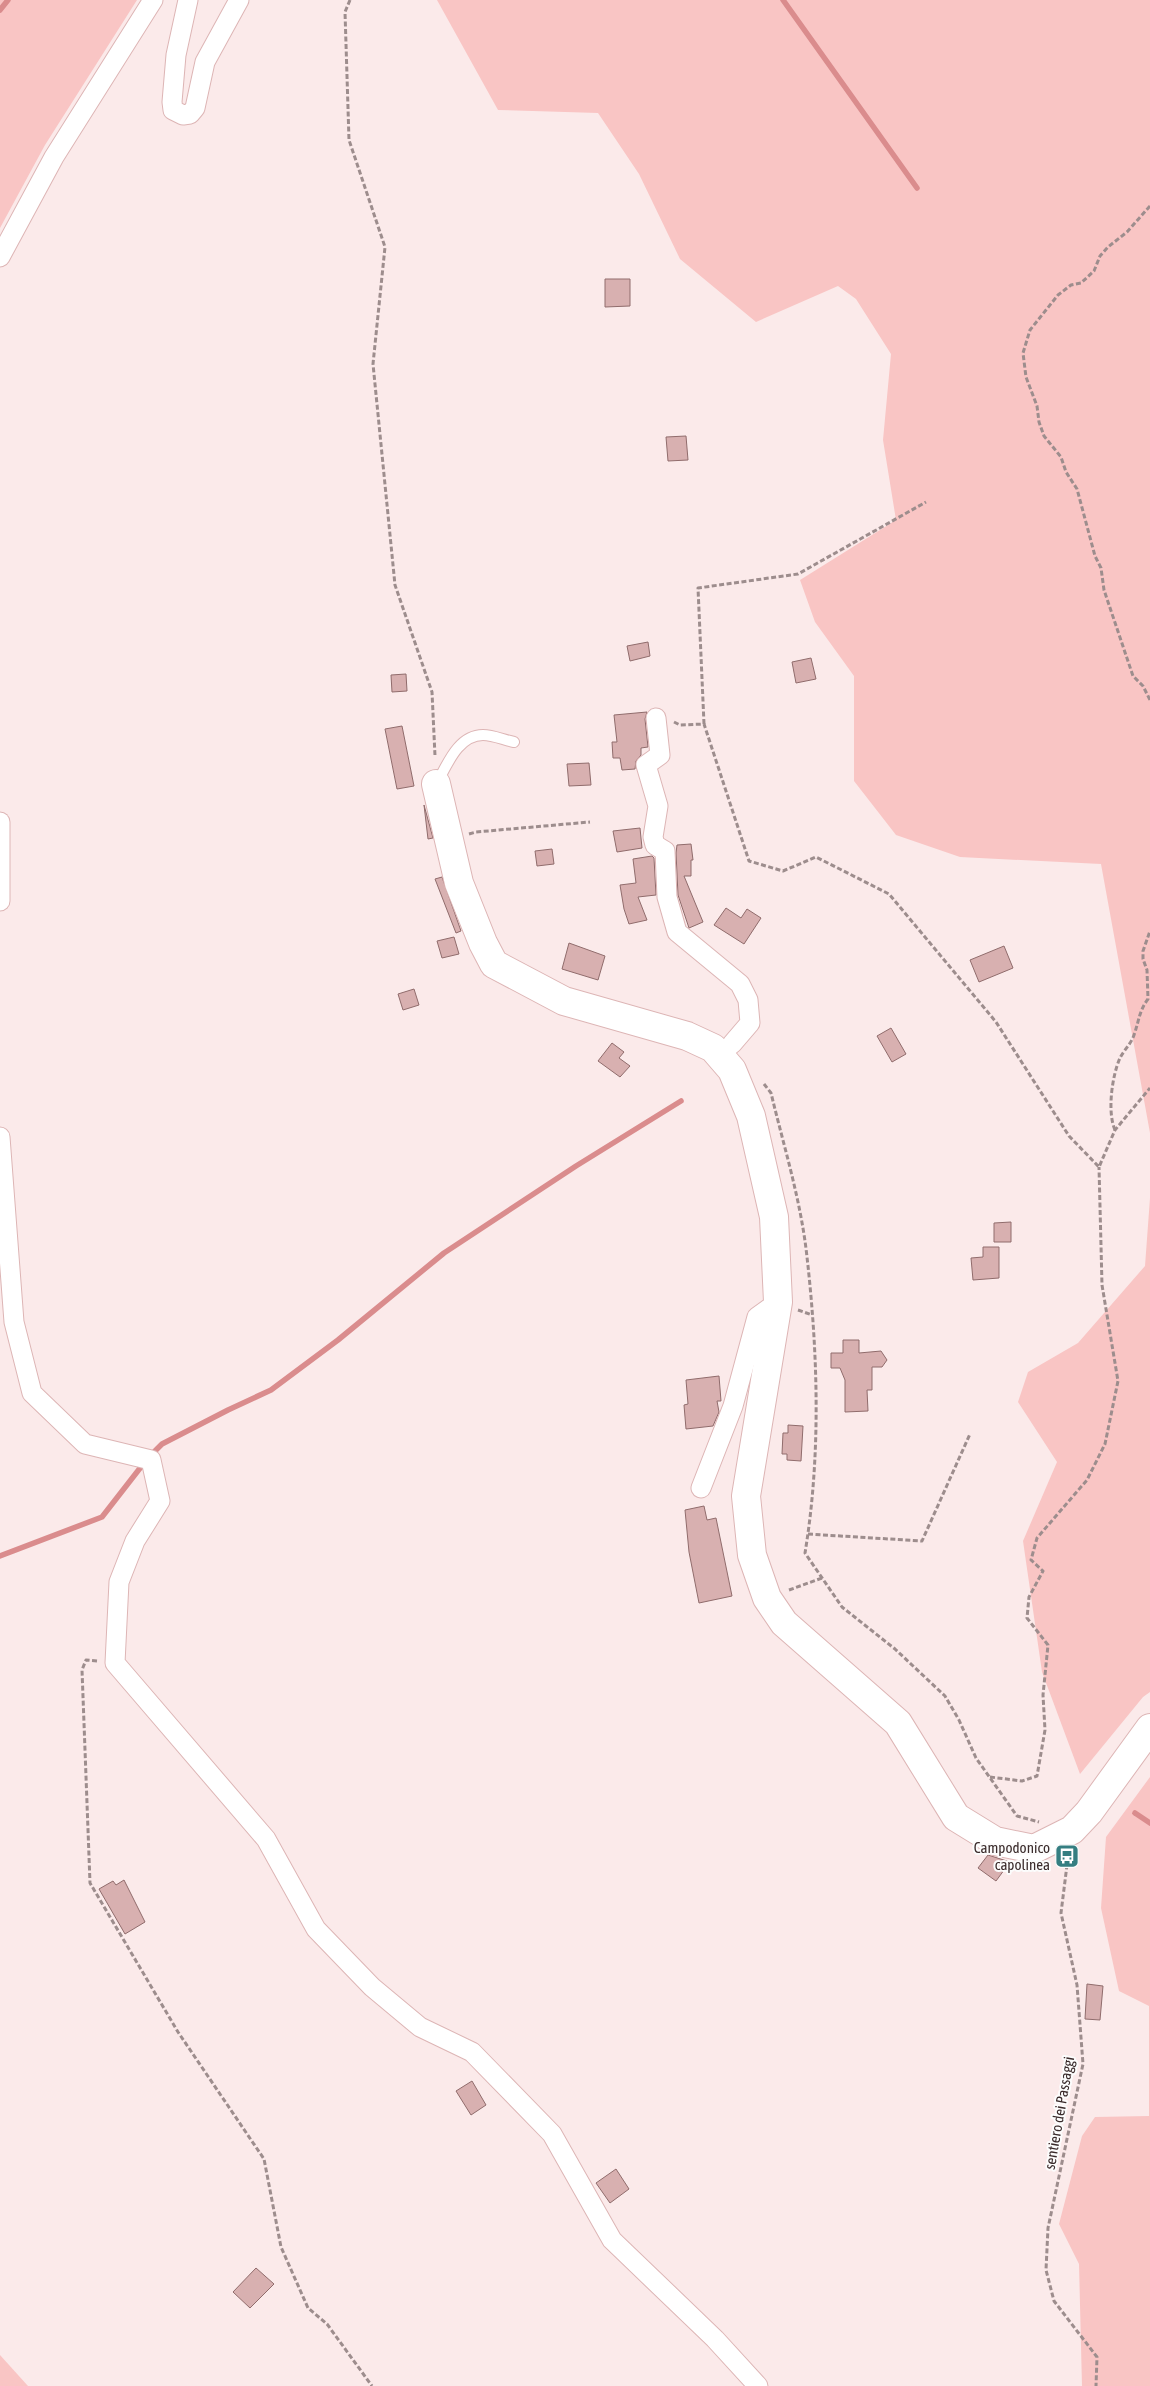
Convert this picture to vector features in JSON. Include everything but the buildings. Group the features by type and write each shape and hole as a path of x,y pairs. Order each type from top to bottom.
{"street":[{"path":"0,257 54,157 153,0"},
{"path":"188,0 176,55 172,102 176,112 183,115 190,114 194,108 205,62 239,0"},
{"path":"656,718 660,755 646,764 658,806 653,837 655,845 665,851 667,897 677,932 740,984 748,1000 750,1023 732,1044"},
{"path":"436,784 459,883 483,943 494,964 564,1001 686,1036 713,1048 732,1070 751,1116 772,1207 778,1302 746,1496 752,1555 767,1598 784,1623 898,1723 956,1817 995,1841 1034,1849 1072,1830 1089,1812 1150,1728"},
{"path":"0,822 0,901"},
{"path":"0,1137 14,1322 32,1393 85,1444 151,1460 160,1501 135,1541 119,1582 115,1663 266,1839 316,1930 372,1987 420,2027 472,2052 552,2134 612,2240 715,2339 758,2386"},
{"path":"701,1488 733,1406 757,1317 778,1302"}],"lane":[{"path":"436,784 455,751 474,736 485,735 514,742"}],"path":[{"path":"350,0 345,12 349,140 385,246 373,364 395,585 432,692 436,784"},
{"path":"1150,206 1127,232 1100,256 1094,271 1081,283 1071,285 1058,295 1030,330 1023,353 1026,377 1037,406 1039,422 1044,436 1061,457 1066,472 1077,489 1095,556 1101,568 1104,590 1133,676 1143,686 1150,700"},
{"path":"926,502 798,574 698,588 704,724 749,861 783,871 816,857 888,894 996,1022 1069,1136 1099,1167"},
{"path":"656,718 680,725 704,724"},
{"path":"449,839 476,832 590,822"},
{"path":"1115,1130 1111,1121 1114,1078 1121,1057 1129,1047 1135,1034 1140,1009 1148,1000 1148,970 1143,959 1143,950 1150,931"},
{"path":"989,1777 1022,1781 1037,1776 1045,1730 1043,1694 1048,1645 1027,1618 1029,1597 1043,1572 1031,1560 1037,1538 1087,1480 1105,1444 1118,1380 1102,1285 1099,1167 1115,1130 1150,1088"},
{"path":"812,1315 816,1399 814,1495 804,1553 842,1608 896,1648 945,1696 959,1720 976,1758 1017,1816 1072,1830"},
{"path":"808,1534 922,1541 970,1434"},
{"path":"767,1598 822,1578"},
{"path":"115,1663 86,1660 82,1670 90,1882 178,2032 264,2159 282,2247 308,2308 328,2324 372,2386"},
{"name":"sentiero dei Passaggi","path":"1072,1830 1061,1913 1077,1985 1083,2064 1048,2228 1046,2270 1054,2301 1097,2357 1096,2386"}],"shaded area":[{"path":"0,0 137,0 45,145 0,228"},
{"path":"437,0 1150,0 1150,1133 1101,864 960,857 896,835 854,781 854,676 815,622 800,580 896,520 883,440 891,354 856,299 838,286 756,322 680,259 639,174 598,113 498,110"},
{"path":"1150,1198 1150,1692 1143,1697 1080,1774 1042,1672 1023,1541 1057,1462 1018,1402 1028,1372 1078,1343 1145,1266"},
{"path":"1150,1777 1150,2386 1082,2386 1079,2264 1059,2224 1082,2136 1095,2117 1149,2116 1149,2006 1119,1991 1101,1908 1106,1837"},
{"path":"0,2355 28,2386 0,2386"}],"waterway":[{"path":"0,10 8,0"},
{"path":"783,0 917,188"},
{"path":"150,1456 162,1444 271,1390 338,1340 444,1253 576,1166 681,1101"},
{"path":"0,1556 102,1517 144,1463"},
{"path":"1135,1813 1150,1823"}],"place":[{"name":"Campodonico capolinea","path":"1067,1856"}]}
